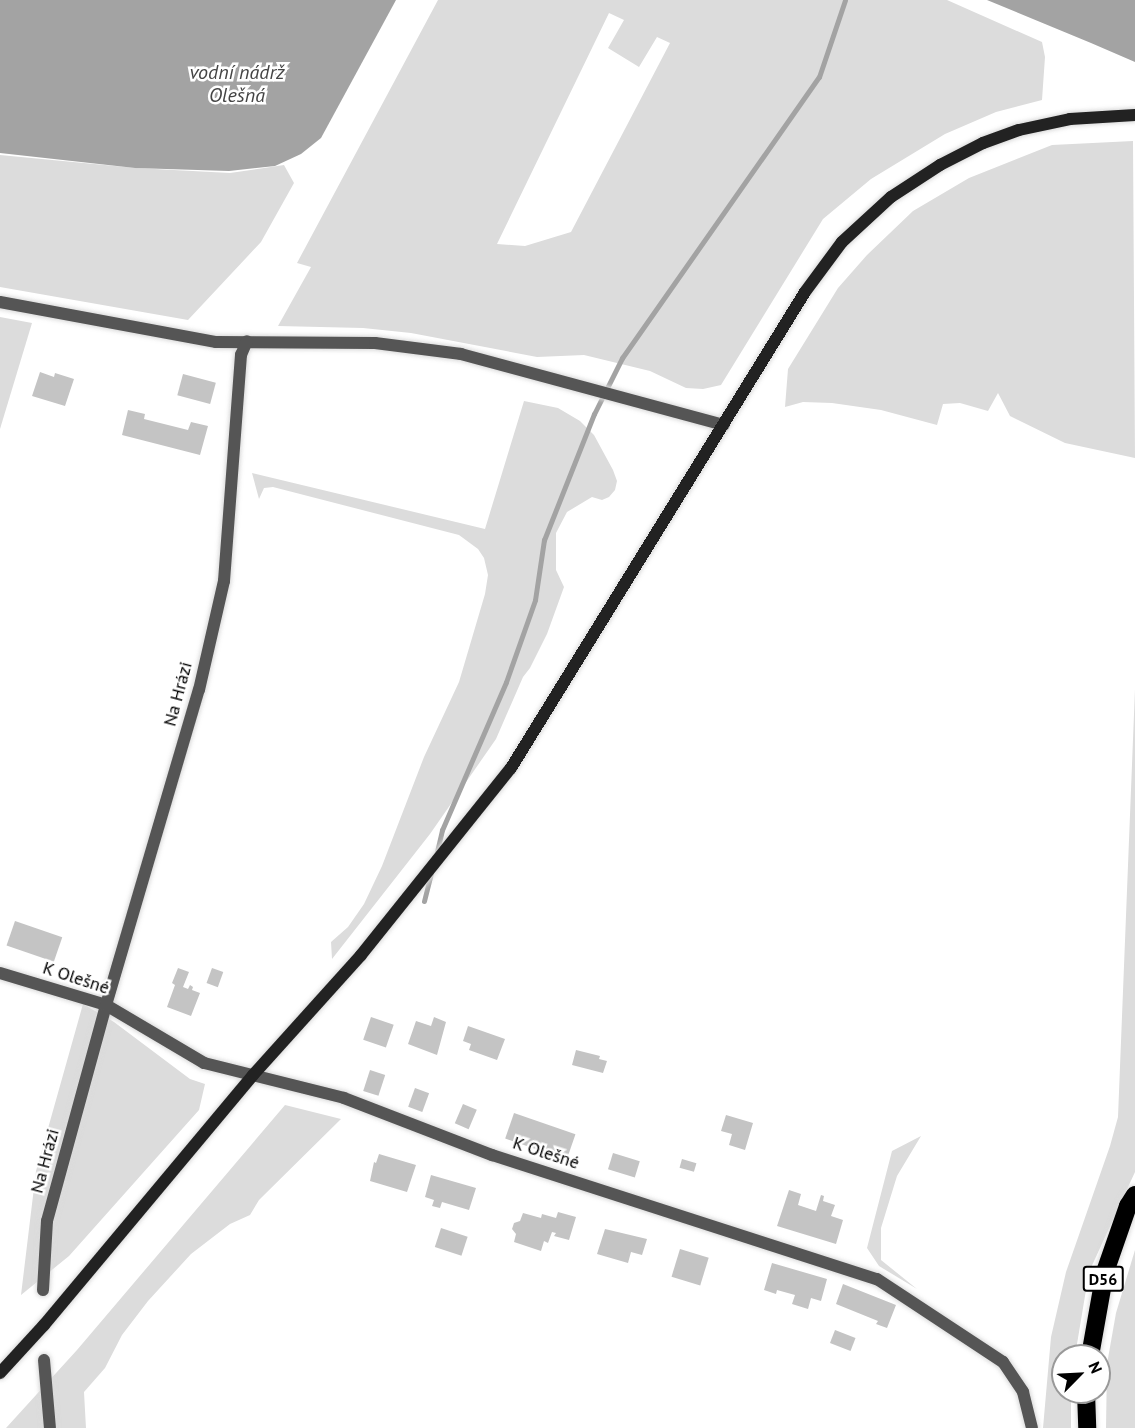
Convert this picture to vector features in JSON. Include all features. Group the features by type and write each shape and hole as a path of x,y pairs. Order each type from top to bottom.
{"highway":[{"name":"D56","path":"1092,1344 1105,1272 1132,1200"},
{"path":"1086,1404 1087,1428"}],"street":[{"path":"0,1373 44,1325 253,1076 361,955 512,768 805,292 842,242 891,197 940,165 983,143 1019,130 1070,119 1135,115"},
{"path":"0,302 216,342 375,343 461,354 724,424"},
{"name":"Na Hrázi","path":"43,1290 47,1221 106,1005 199,690 224,581 241,354 247,341"},
{"name":"K Olešné","path":"0,973 106,1005 204,1063 344,1098 492,1155 877,1279 1003,1362 1023,1392 1032,1428"},
{"path":"44,1360 50,1428"}],"shaded area":[{"path":"438,0 947,0 1042,42 1045,57 1042,100 996,112 945,134 871,179 823,219 721,385 703,389 686,388 650,371 584,355 537,357 411,333 363,328 278,326 311,267 297,263","holes":["609,13 624,20 608,48 639,67 657,37 670,43 571,232 525,246 497,244"]},
{"path":"1133,141 1135,458 1065,443 1010,416 998,393 988,411 960,403 943,404 937,425 881,410 832,403 803,402 785,407 788,369 838,288 867,255 913,211 969,178 1052,145"},
{"path":"0,155 136,168 230,173 284,165 294,183 261,242 188,320 0,287"},
{"path":"0,317 32,323 0,429"},
{"path":"524,401 558,408 580,421 594,435 613,470 617,481 615,490 609,497 602,500 592,497 567,512 556,533 556,570 564,587 547,634 523,677 496,739 430,834 332,959 331,942 348,927 364,904 382,866 424,757 459,682 485,594 488,575 484,558 478,549 459,535 273,487 264,488 259,499 252,473 485,529"},
{"path":"1135,689 1135,1172 1089,1272 1077,1344 1051,1344 1051,1404 1071,1404 1071,1428 1043,1428 1051,1337 1066,1272 1118,1117"},
{"path":"83,1004 114,1022 190,1079 205,1084 199,1110 69,1256 21,1295 36,1171"},
{"path":"285,1105 341,1119 259,1200 250,1215 230,1224 191,1254 148,1301 122,1335 105,1368 84,1392 86,1428 6,1428 77,1350"},
{"path":"921,1136 897,1176 881,1228 881,1260 917,1289 879,1266 867,1248 892,1151"},
{"path":"1135,1250 1135,1428 1106,1428 1106,1404 1111,1404 1111,1344 1116,1313"}],"water":[{"name":"vodní nádrž Olešná","path":"0,0 396,0 321,138 301,154 275,166 229,171 135,168 0,153"},
{"path":"987,0 1135,0 1135,62 1091,43"}],"building":[{"path":"40,372 54,377 55,373 74,379 65,406 32,396"},
{"path":"183,374 216,383 210,404 177,395"},
{"path":"128,410 145,414 144,419 188,430 191,422 208,426 200,455 122,435"},
{"path":"15,921 62,937 54,962 7,946"},
{"path":"178,968 189,972 183,987 188,989 190,985 193,987 192,990 200,993 191,1016 167,1007"},
{"path":"212,968 223,972 218,987 207,983"},
{"path":"371,1017 394,1025 386,1048 363,1040"},
{"path":"434,1017 446,1022 437,1055 408,1044 416,1021 431,1026"},
{"path":"468,1026 505,1039 497,1060 469,1050 471,1044 463,1041"},
{"path":"576,1050 600,1056 599,1059 607,1061 603,1073 572,1065"},
{"path":"370,1070 385,1075 378,1096 363,1091"},
{"path":"415,1088 429,1093 422,1112 408,1107"},
{"path":"463,1104 477,1110 469,1129 455,1123"},
{"path":"514,1113 575,1134 567,1160 505,1139"},
{"path":"726,1115 753,1123 745,1150 729,1145 732,1134 721,1131"},
{"path":"613,1153 640,1161 635,1177 608,1169"},
{"path":"379,1154 416,1165 407,1192 370,1181 374,1162 376,1163"},
{"path":"682,1159 696,1163 694,1172 680,1168"},
{"path":"431,1175 476,1188 469,1210 442,1202 440,1208 432,1206 434,1200 425,1197"},
{"path":"789,1190 801,1194 798,1205 816,1211 821,1195 824,1196 823,1201 835,1205 831,1216 843,1220 836,1244 777,1226"},
{"path":"558,1212 576,1217 569,1240 554,1236 556,1233 552,1232 548,1243 544,1241 541,1251 514,1242 516,1234 512,1229 514,1223 520,1221 523,1213 541,1218 542,1214 556,1218"},
{"path":"441,1228 468,1237 461,1256 435,1247"},
{"path":"605,1229 647,1239 642,1255 631,1252 628,1263 597,1254"},
{"path":"680,1249 709,1258 700,1286 672,1277"},
{"path":"772,1263 827,1279 821,1301 811,1298 808,1309 792,1304 795,1295 777,1290 776,1294 764,1290"},
{"path":"843,1284 896,1305 887,1328 876,1324 878,1321 836,1304"},
{"path":"835,1330 856,1338 851,1351 830,1343"}],"waterway":[{"path":"436,856 442,830 506,682 535,600 544,540 594,414 622,358 819,77 845,0"},
{"path":"424,901 431,873"}]}
